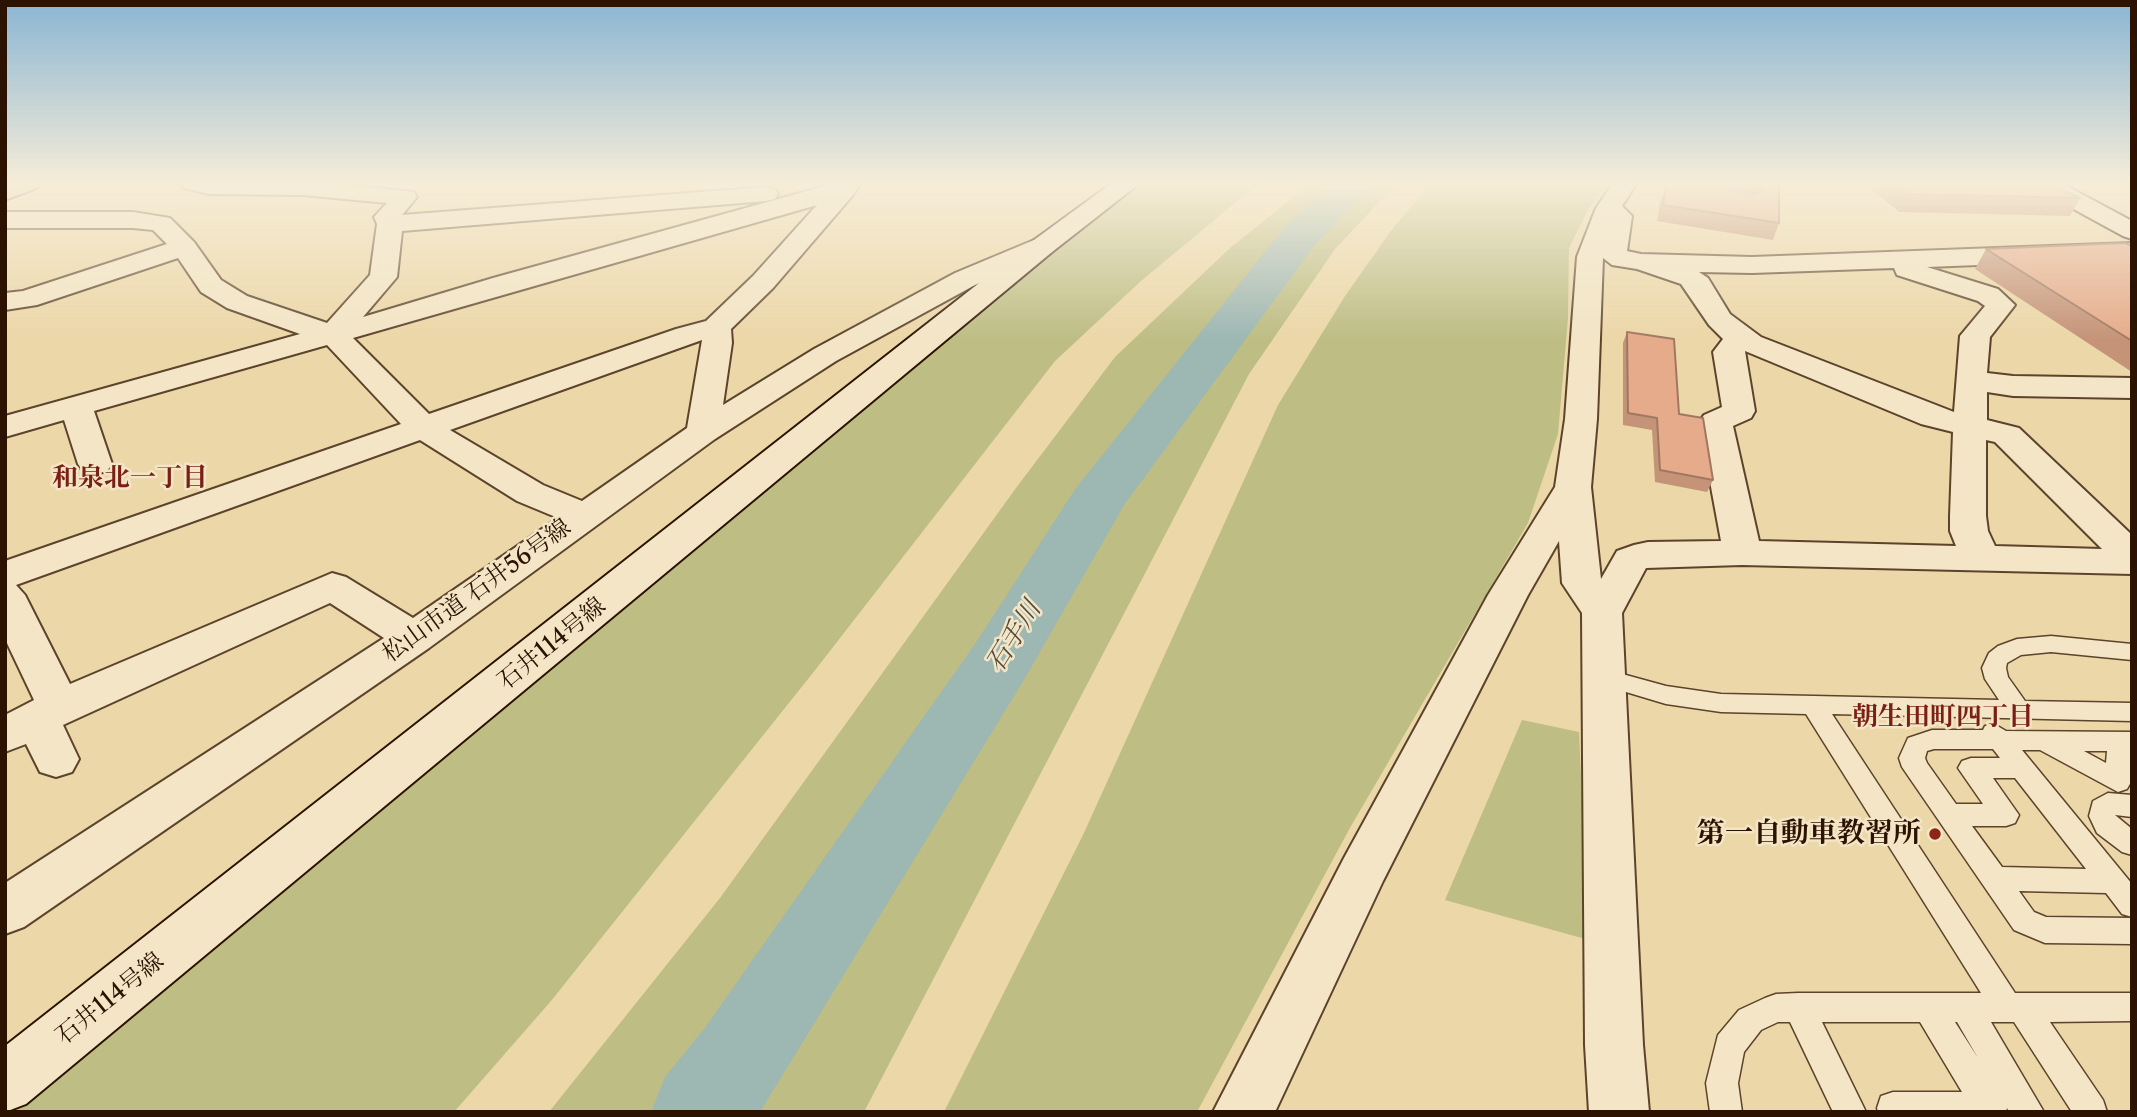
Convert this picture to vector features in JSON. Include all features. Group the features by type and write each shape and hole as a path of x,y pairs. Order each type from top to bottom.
{"street":[{"path":"173,235 185,248 211,286 237,302 280,319 334,334 424,428 530,493 584,515"},
{"path":"334,334 383,277 389,235"},
{"path":"5,427 224,363 425,310 503,284 675,235"},
{"path":"5,575 686,335 716,327 764,282 805,235"},
{"name":"石井114号線","path":"5,1083 1057,235"},
{"path":"1598,235 1590,257 1581,419 1573,487 1583,583 1602,613"},
{"path":"1616,235 1613,253 1621,258 1691,278 1698,284 1719,319 1740,338 1933,417 2007,435 2132,557"},
{"path":"1811,243 1890,260 1911,271 1988,295 2000,302 2000,307 1975,336 1971,381 1969,531 1980,557"},
{"name":"松山市道 石井56号線","path":"5,911 415,638 703,432 825,355 965,279 1043,246"},
{"path":"5,302 27,299 152,256 185,248"},
{"path":"1641,262 1752,265 2132,251"},
{"path":"703,432 717,343 716,327"},
{"path":"1740,338 1728,352 1739,411 1716,422 1742,553"},
{"path":"1971,381 2013,386 2132,387"},
{"path":"77,408 95,464"},
{"path":"1243,1112 1362,873 1495,619 1573,487"},
{"path":"1619,1112 1614,1032 1602,613 1631,560 1648,554 1742,553 2132,562"},
{"path":"34,720 332,586 415,638"},
{"path":"5,595 34,720 56,759"}],"lane":[{"path":"2020,710 1997,679 1994,668 1997,659 2006,652 2017,647 2051,644 2132,652"},
{"path":"1604,677 1666,695 1721,703 2132,712"},
{"path":"1814,707 2015,1007 2091,1112"},
{"path":"1975,709 2132,905"},
{"path":"2043,740 2118,782 2126,742 2043,740 1932,739 1917,745 1912,758 1915,767 2016,912 2034,928 2132,931"},
{"path":"1948,815 2006,815 1971,768 2022,768"},
{"path":"2132,806 2108,804 2102,809 2106,825 2132,844"},
{"path":"2068,825 2106,825"},
{"path":"1993,879 2112,881"},
{"path":"1726,1112 1722,1083 1730,1046 1739,1031 1763,1012 1798,1007 2132,1007"},
{"path":"1798,1007 1850,1112"},
{"path":"1895,1112 1894,1108 1991,1108 1928,1007"},
{"path":"1965,1007 2028,1112"}],"green space":[{"path":"1072,235 1196,235 1141,281 1055,361 816,669 551,1001 454,1112 5,1112"},
{"path":"1246,235 1348,235 1335,249 1249,374 864,1112 549,1112 720,898 1016,488 1115,357"},
{"path":"1388,235 1575,235 1569,248 1568,318 1558,434 1528,523 1351,826 1197,1112 944,1112 1083,835 1278,405 1345,296"},
{"path":"1522,720 1579,732 1589,940 1445,900"}],"building":[{"path":"2125,243 2132,246 2132,341 1986,249"},
{"path":"1627,332 1674,339 1679,414 1703,418 1713,480 1660,470 1657,418 1628,413"}],"waterway":[{"name":"石手川","path":"700,1112 738,1062 1000,661 1097,501 1301,235"}],"place":[{"name":"第一自動車教習所","path":"1935,834"}],"district":[{"name":"和泉北一丁目","path":"130,478"},
{"name":"朝生田町四丁目","path":"1943,717"}]}
